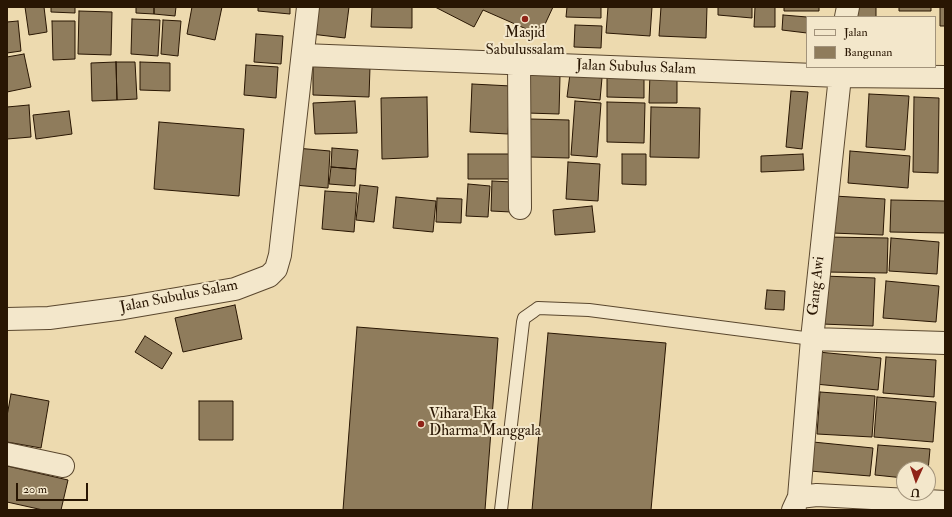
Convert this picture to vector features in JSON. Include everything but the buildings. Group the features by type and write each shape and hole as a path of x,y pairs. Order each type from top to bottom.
{"street":[{"name":"Jalan Subulus Salam","path":"7,319 49,318 124,308 235,289 260,280 276,269 280,255 308,7"},
{"name":"Jalan Subulus Salam","path":"302,55 519,64 840,71 945,77"},
{"path":"519,64 520,208"},
{"name":"Gang Awi","path":"796,503 840,71"},
{"path":"812,339 945,343"},
{"path":"7,454 62,466"},
{"path":"796,503 817,495 945,502"}],"lane":[{"path":"501,510 523,322 524,318 538,308 589,310 812,339"}],"place":[{"name":"Masjid Sabulussalam","path":"525,19"},
{"name":"Vihara Eka Dharma Manggala","path":"421,424"}]}
